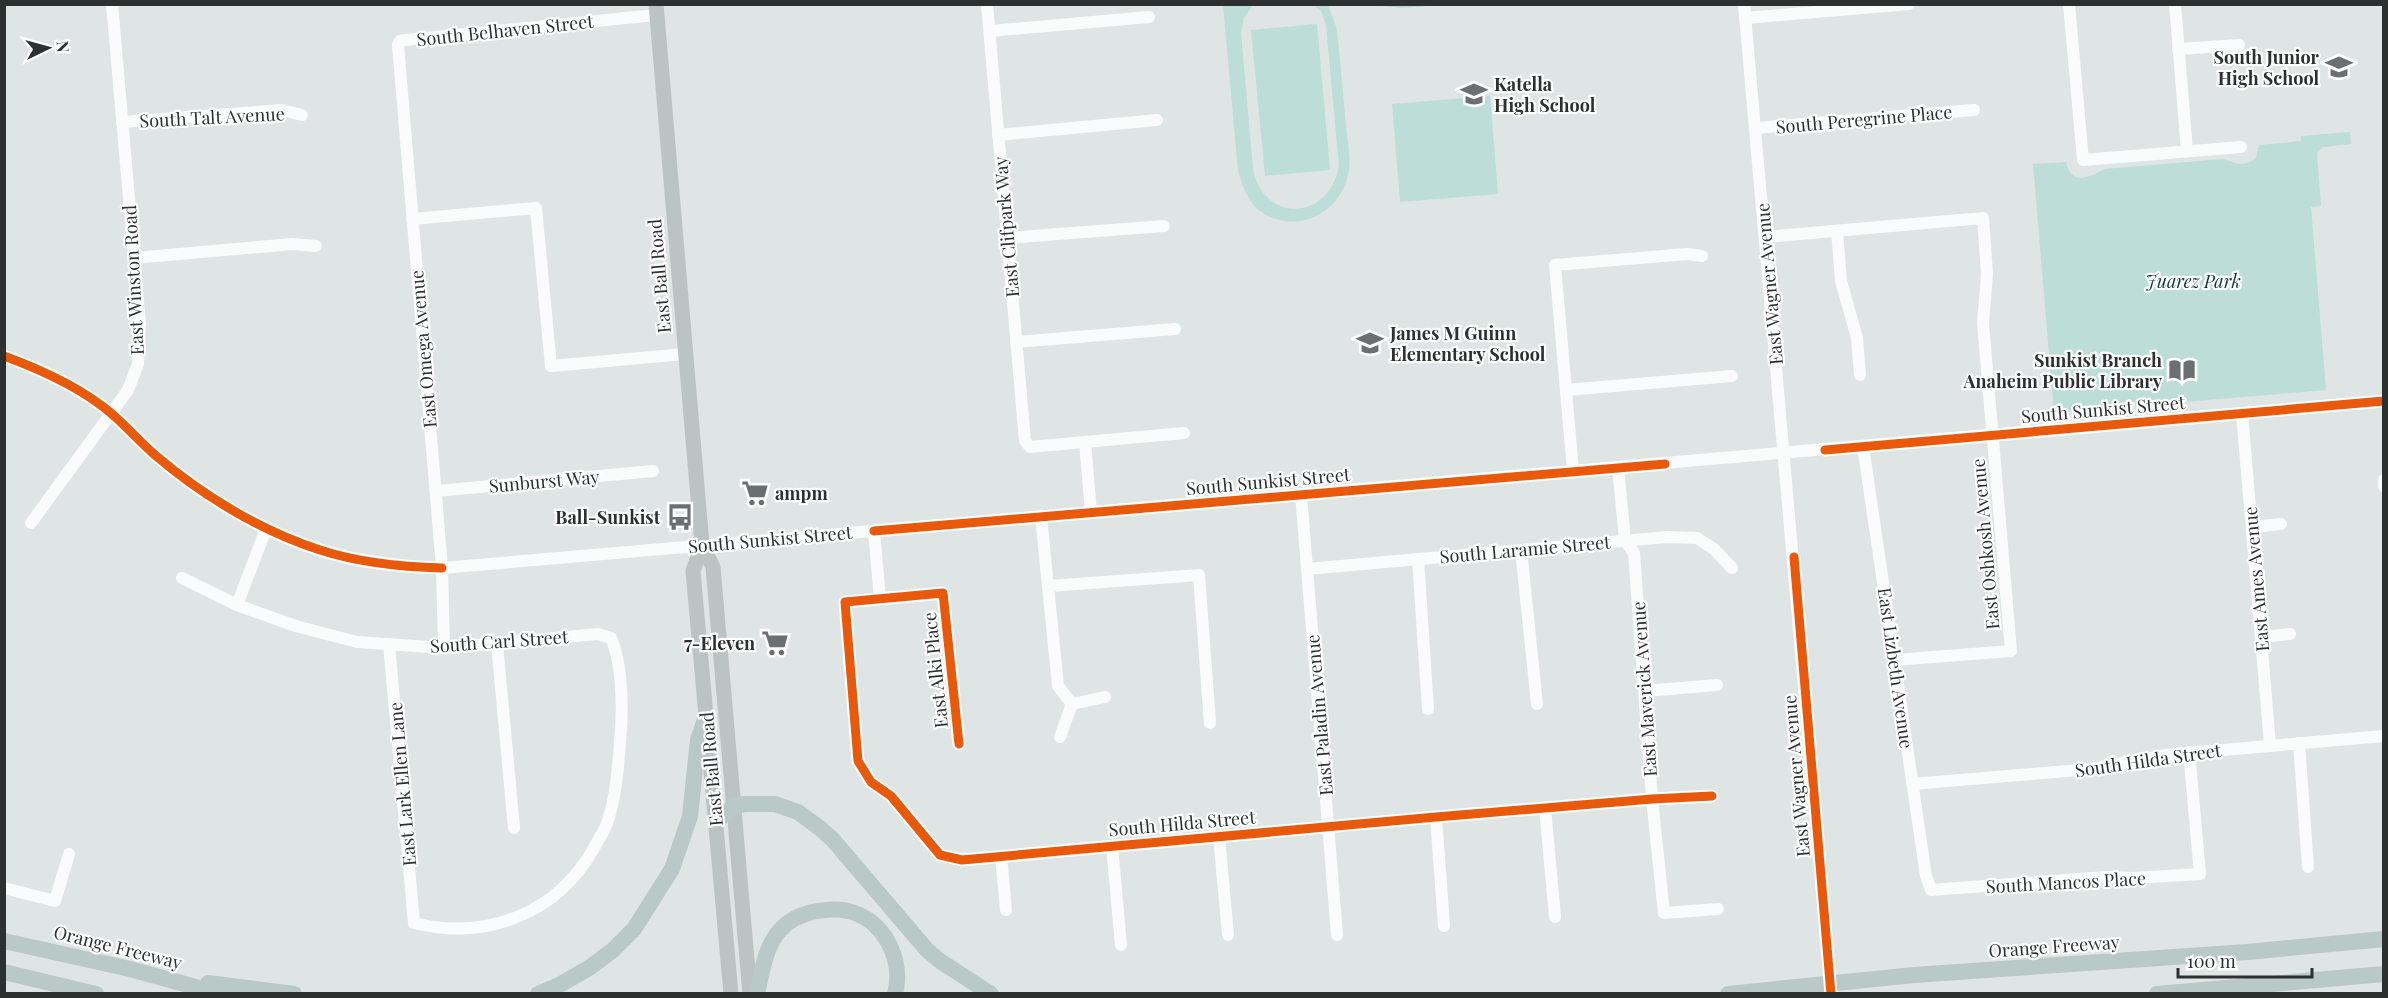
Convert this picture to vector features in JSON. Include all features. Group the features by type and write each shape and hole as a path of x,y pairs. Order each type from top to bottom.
{"highway":[{"path":"538,993 570,979 613,950 634,929 672,869 690,816 698,740 706,717"},
{"path":"716,822 733,806 745,804 776,804 810,819 833,840 927,950 950,968 991,993"},
{"path":"756,993 764,960 780,929 791,920 807,913 839,909 850,911 872,923 886,938 896,960 898,974 895,993"},
{"name":"Orange Freeway","path":"1728,993 1914,975 2247,952 2384,939"},
{"name":"Orange Freeway","path":"4,941 158,976 221,993"},
{"path":"4,972 96,993"},
{"path":"2157,993 2384,974"},
{"path":"158,976 294,993"}],"main road":[{"name":"East Ball Road","path":"656,10 702,545 713,567 750,993"},
{"name":"East Ball Road","path":"702,545 693,570 731,993"}],"street":[{"name":"East Winston Road","path":"31,523 112,414 128,390 138,364 140,324 112,4"},
{"name":"East Clifpark Way","path":"987,4 1025,441 1030,447 1085,442"},
{"name":"East Wagner Avenue","path":"1744,4 1832,993"},
{"path":"1745,18 1909,4"},
{"path":"2069,4 2083,160 2241,147"},
{"path":"2175,4 2187,151"},
{"name":"South Belhaven Street","path":"398,51 400,41 405,40 656,10"},
{"path":"990,31 1149,17"},
{"path":"2178,49 2239,45"},
{"name":"East Omega Avenue","path":"398,51 442,568 444,648"},
{"name":"South Talt Avenue","path":"122,122 282,110 302,115"},
{"name":"South Peregrine Place","path":"1755,128 1974,110"},
{"path":"998,135 1157,120"},
{"path":"412,219 536,208 551,366 685,354"},
{"name":"East Oshkosh Avenue","path":"1837,231 1983,218 1987,274 1983,323 2011,651 1894,660"},
{"path":"1007,238 1164,226"},
{"path":"1765,237 1837,231 1841,281 1857,338 1860,375"},
{"path":"134,258 292,243 316,246"},
{"path":"1573,471 1555,265 1687,254 1702,256"},
{"path":"1016,342 1175,329"},
{"name":"South Sunkist Street","path":"4,356 62,381 112,414 156,455 181,474 266,529 322,551 380,562 442,568 2384,401"},
{"path":"1566,390 1732,376"},
{"name":"East Ames Avenue","path":"2242,413 2270,745"},
{"path":"1091,512 1085,442 1184,433"},
{"name":"East Lizbeth Avenue","path":"1863,446 1926,876 1931,890"},
{"name":"East Maverick Avenue","path":"1618,468 1625,540 1634,553 1652,799 1664,914 1718,909"},
{"name":"Sunburst Way","path":"436,491 653,471"},
{"path":"2384,480 2384,486"},
{"name":"East Paladin Avenue","path":"1301,495 1337,935"},
{"path":"1041,517 1058,686 1072,704"},
{"path":"2252,527 2281,524"},
{"path":"237,605 266,529"},
{"path":"874,531 880,599"},
{"name":"South Laramie Street","path":"1307,569 1667,537 1697,538 1714,549 1732,568"},
{"path":"1521,550 1537,704"},
{"path":"1418,559 1428,709"},
{"path":"1049,586 1199,575 1210,723"},
{"name":"South Carl Street","path":"182,578 237,605 296,626 357,642 444,648 598,634 611,638 617,651 622,718 617,772 607,824 585,863 560,890 531,911 503,924 473,929 439,929 414,923"},
{"name":"East Alki Place","path":"880,599 943,593 959,744"},
{"name":"South Hilda Street","path":"880,599 845,602 858,761 871,782 891,796 939,855 962,860 1545,807 1712,796"},
{"path":"2261,637 2290,634"},
{"name":"East Lark Ellen Lane","path":"389,644 414,923"},
{"path":"497,644 514,828"},
{"path":"1644,691 1717,685"},
{"path":"1072,704 1105,697"},
{"path":"1060,737 1072,704"},
{"name":"South Hilda Street","path":"1912,784 2091,769 2143,758 2189,752 2384,736"},
{"path":"2299,743 2308,867"},
{"name":"South Mancos Place","path":"1931,890 2095,878 2200,874 2189,752"},
{"path":"1545,807 1555,917"},
{"path":"1436,817 1444,926"},
{"path":"1219,836 1228,935"},
{"path":"1112,846 1121,945"},
{"path":"4,888 55,901 69,854"},
{"path":"1001,856 1006,910"}],"green space":[{"path":"1441,4 1402,8 1373,5"},
{"path":"1223,5 1253,5 1244,18 1241,32 1253,169 1259,187 1270,199 1282,207 1296,209 1310,206 1323,197 1333,184 1339,166 1326,25 1321,11 1314,5 1328,5 1337,29 1349,170 1341,193 1325,210 1315,216 1293,222 1280,220 1263,213 1247,195 1238,171"},
{"path":"1317,24 1330,170 1265,176 1251,30"},
{"path":"1490,96 1498,194 1400,202 1392,104"},
{"name":"Juarez Park","path":"2350,132 2351,144 2323,147 2317,153 2321,206 2311,207 2326,390 2054,413 2033,164 2066,162 2073,175 2082,178 2105,169 2223,159 2244,164 2256,158 2259,145 2301,141 2301,136"}],"cycle path":[{"path":"4,356 47,374 88,396 112,414 173,470 233,511 276,533 320,550 349,558 396,565 442,568"},
{"path":"1825,450 2384,401"},
{"path":"874,531 1665,464"},
{"path":"1794,557 1831,994"},
{"path":"959,744 943,593 845,602 858,761 871,782 891,796 940,855 962,860 1436,817 1712,796"}],"place":[{"name":"South Junior High School","path":"2339,67"},
{"name":"Katella High School","path":"1474,94"},
{"name":"James M Guinn Elementary School","path":"1370,343"},
{"name":"Sunkist Branch Anaheim Public Library","path":"2182,370"},
{"name":"ampm","path":"755,493"},
{"name":"Ball-Sunkist","path":"680,517"},
{"name":"7-Eleven","path":"775,643"}]}
